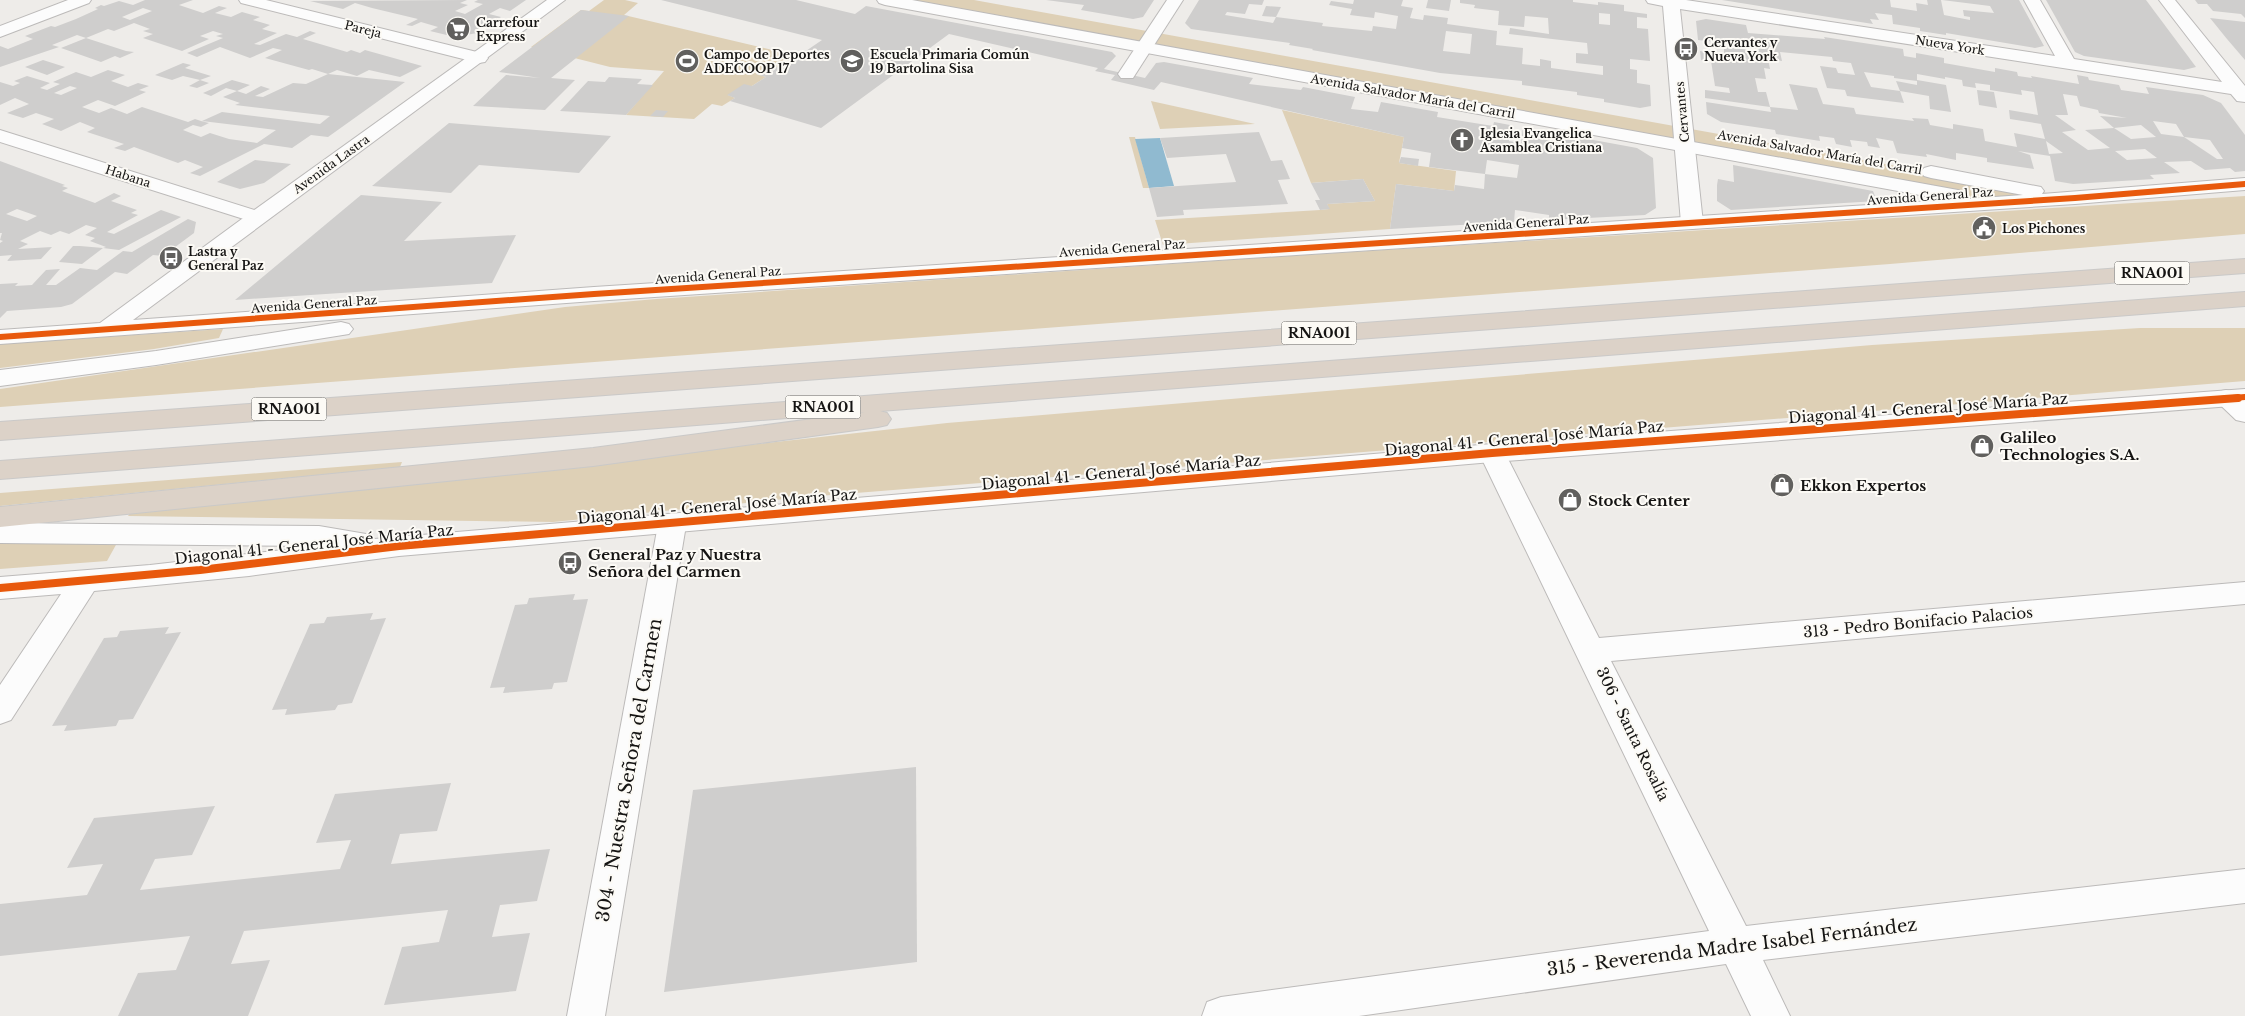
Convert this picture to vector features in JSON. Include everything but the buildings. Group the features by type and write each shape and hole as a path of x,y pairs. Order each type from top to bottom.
{"highway":[{"path":"2060,279 2245,249"},
{"name":"RNA001","path":"0,431 2245,266"},
{"name":"RNA001","path":"0,470 2245,299"},
{"path":"2099,310 2245,312"},
{"path":"0,517 593,457 835,426 1082,387"}],"street":[{"path":"0,32 83,0"},
{"name":"Pareja","path":"247,0 479,58"},
{"name":"Avenida Lastra","path":"106,330 257,217 557,0"},
{"name":"Avenida Salvador María del Carril","path":"885,0 1477,90"},
{"path":"1128,74 1175,0"},
{"path":"2032,0 2067,63"},
{"path":"2167,0 2243,93"},
{"name":"Nueva York","path":"1666,1 2067,63 2243,93"},
{"name":"Cervantes","path":"1666,1 1678,132 1692,224"},
{"name":"Avenida Salvador María del Carril","path":"1136,29 1150,40 1678,132 2000,203"},
{"name":"Avenida Salvador María del Carril","path":"1678,132 1703,130"},
{"name":"Habana","path":"0,136 257,217"},
{"name":"Avenida Salvador María del Carril","path":"1918,170 2074,198"},
{"name":"Avenida General Paz","path":"0,337 1123,259 2074,198 2245,184"},
{"name":"Avenida General Paz","path":"0,378 248,344 495,303"},
{"name":"Diagonal 41 - General José María Paz","path":"0,588 84,583 306,560 399,546 1492,453 2239,403"},
{"name":"306 - Santa Rosalía","path":"1492,453 1592,651 1771,1016"},
{"name":"304 - Nuestra Señora del Carmen","path":"586,1016 672,524"},
{"path":"0,533 319,536 399,546"},
{"path":"0,711 84,583"},
{"name":"313 - Pedro Bonifacio Palacios","path":"1592,651 2245,593"},
{"name":"315 - Reverenda Madre Isabel Fernández","path":"1221,1016 1736,945 2245,886"}],"shaded area":[{"name":"Campo de Deportes ADECOOP 17","path":"604,0 625,0 638,3 624,15 798,56 781,68 770,65 756,74 766,77 752,86 728,95 735,98 722,106 712,104 694,119 626,115 664,71 610,67 531,47 581,10 589,11"},
{"path":"885,0 974,0 2075,198 2000,203"},
{"path":"1151,101 1255,124 1160,129"},
{"path":"1282,110 1404,137 1399,163 1456,171 1454,191 1396,184 1390,229 1163,245 1155,220 1320,210 1329,209 1327,204 1375,201 1363,179 1311,183"},
{"path":"1129,137 1135,137 1149,188 1143,188"},
{"path":"2245,196 2245,234 1890,264 0,407 0,389 565,307 656,299 1257,258"},
{"path":"2140,328 2245,328 2245,381 806,497 553,522 128,516 133,509 278,497 947,423 1872,345"},
{"path":"223,329 219,338 154,349 0,368 0,344"},
{"path":"402,462 400,467 0,506 0,493"},
{"path":"0,543 117,543 107,561 0,569"}],"water":[{"path":"1160,138 1174,186 1149,188 1135,139"}],"cycle path":[{"path":"0,337 594,294 2075,198 2245,184"},
{"path":"0,588 200,570 399,546 1492,453 2245,397"}],"place":[{"name":"Carrefour Express","path":"458,29"},
{"name":"Cervantes y Nueva York","path":"1686,49"},
{"name":"Campo de Deportes ADECOOP 17","path":"687,61"},
{"name":"Escuela Primaria Común 19 Bartolina Sisa","path":"852,61"},
{"name":"Iglesia Evangelica Asamblea Cristiana","path":"1462,140"},
{"name":"Los Pichones","path":"1984,228"},
{"name":"Lastra y General Paz","path":"171,258"},
{"name":"Galileo Technologies S.A.","path":"1982,446"},
{"name":"Ekkon Expertos","path":"1782,485"},
{"name":"Stock Center","path":"1570,500"},
{"name":"General Paz y Nuestra Señora del Carmen","path":"570,563"}]}
